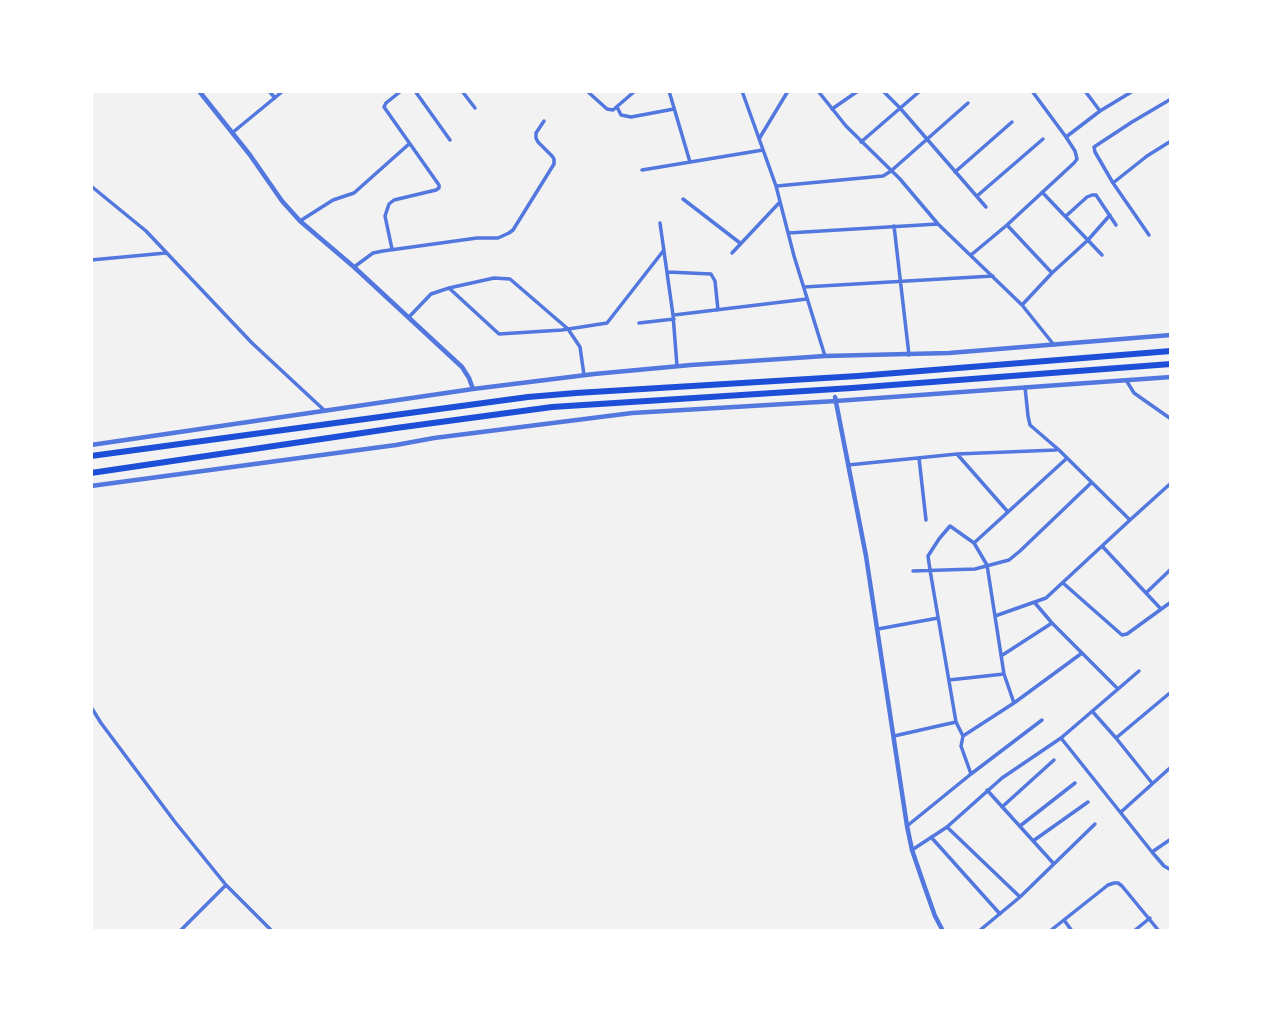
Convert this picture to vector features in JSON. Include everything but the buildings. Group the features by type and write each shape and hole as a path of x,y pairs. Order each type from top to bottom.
{"highway":[{"path":"91,456 540,396 858,376 1171,351"},
{"path":"91,473 552,407 1171,364"}],"street":[{"path":"199,91 300,221 462,367 473,389"},
{"path":"269,91 275,97"},
{"path":"232,133 283,91"},
{"path":"392,249 385,216 389,204 394,200 439,188 437,179 384,107 401,91"},
{"path":"415,91 450,140"},
{"path":"462,91 475,108"},
{"path":"587,91 613,110 635,91"},
{"path":"669,91 690,162"},
{"path":"742,91 776,186 828,365"},
{"path":"759,139 788,91"},
{"path":"818,91 832,110 900,179 938,224 1022,305 1054,345"},
{"path":"832,110 858,91"},
{"path":"883,91 986,207"},
{"path":"861,142 920,91"},
{"path":"970,256 1007,225 1076,159 1075,151 1066,137 1032,91"},
{"path":"1085,91 1100,111"},
{"path":"1066,137 1100,111 1133,91"},
{"path":"1149,235 1113,183 1095,152 1095,146 1171,99"},
{"path":"776,186 877,177 891,171 968,103"},
{"path":"617,107 621,114 631,117 674,109"},
{"path":"354,267 373,253 477,238 498,238 513,230 554,164 552,156 536,138 536,133 544,121"},
{"path":"956,172 1012,122"},
{"path":"976,196 1043,139"},
{"path":"1113,183 1171,141"},
{"path":"300,221 334,200 355,193 410,144"},
{"path":"642,170 763,150"},
{"path":"91,186 146,231 252,343 324,410"},
{"path":"1042,192 1102,255"},
{"path":"1066,216 1087,197 1096,195 1116,225"},
{"path":"683,199 740,243"},
{"path":"732,253 779,203"},
{"path":"1022,305 1110,215"},
{"path":"660,223 668,272 677,366"},
{"path":"788,233 938,224"},
{"path":"1007,225 1052,273"},
{"path":"894,226 909,355"},
{"path":"449,288 499,334 607,323 664,250"},
{"path":"91,260 166,253"},
{"path":"668,272 711,274 715,281 718,310"},
{"path":"804,287 993,276"},
{"path":"408,317 430,295 494,278 510,279 568,329 580,348 584,375"},
{"path":"639,323 807,299"},
{"path":"91,444 584,375 677,366 825,356 909,355 1171,335"},
{"path":"91,486 632,413 1171,377"},
{"path":"1126,380 1134,393 1171,419"},
{"path":"1026,387 1030,425 1130,520"},
{"path":"835,399 866,556 907,826 912,850 935,916 943,931"},
{"path":"848,466 957,454 1059,450"},
{"path":"957,454 1008,512"},
{"path":"919,458 926,520"},
{"path":"974,543 1066,459"},
{"path":"913,571 975,569 1009,560 1091,483"},
{"path":"995,617 1046,598 1171,483"},
{"path":"971,774 961,746 963,736 956,722 928,556 950,526 974,543 987,565 1000,656 1014,703"},
{"path":"1102,546 1160,608"},
{"path":"1146,593 1171,569"},
{"path":"1063,583 1122,635 1171,602"},
{"path":"1035,603 1118,689"},
{"path":"878,629 938,618"},
{"path":"1000,656 1052,623"},
{"path":"963,736 1014,703 1082,653"},
{"path":"912,850 947,827 1002,778 1061,738 1139,671"},
{"path":"949,680 1004,674"},
{"path":"1116,738 1171,692"},
{"path":"91,707 175,822 226,885 272,931"},
{"path":"1092,711 1152,783"},
{"path":"907,826 1042,720"},
{"path":"894,736 956,722"},
{"path":"1061,738 1152,852 1171,870"},
{"path":"1002,807 1054,760"},
{"path":"1121,812 1171,767"},
{"path":"1020,827 1076,783"},
{"path":"987,790 1054,865"},
{"path":"1033,841 1088,802"},
{"path":"979,931 1001,915 1095,824"},
{"path":"947,827 1020,897"},
{"path":"931,837 1001,915"},
{"path":"1152,852 1171,839"},
{"path":"1050,931 1114,883 1122,886 1159,931"},
{"path":"180,931 226,885"},
{"path":"1134,931 1150,918"},
{"path":"1064,920 1072,931"}]}
